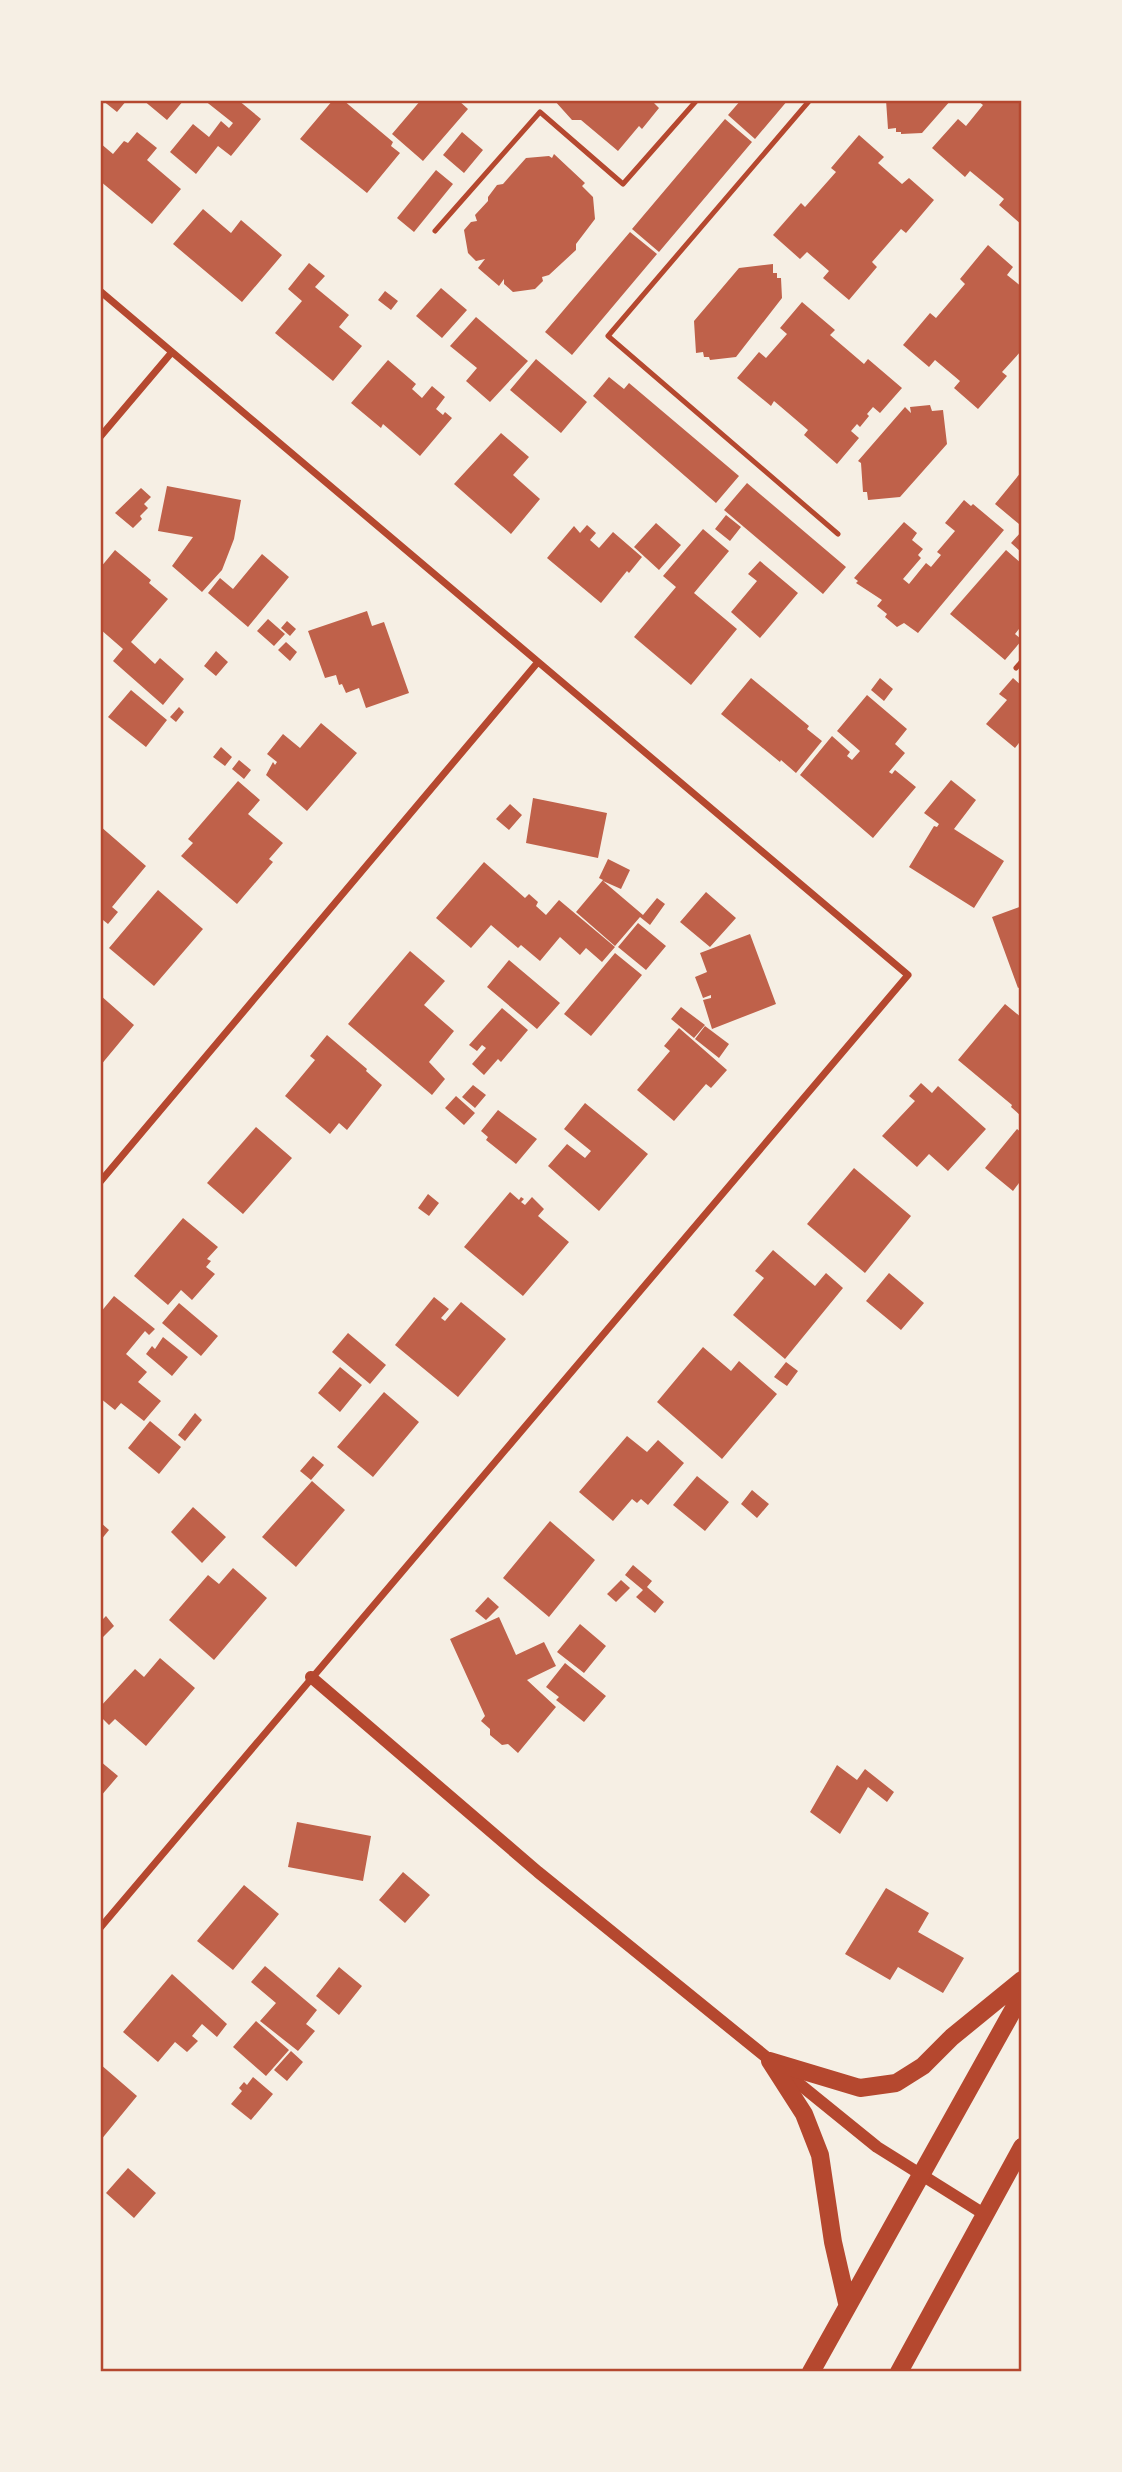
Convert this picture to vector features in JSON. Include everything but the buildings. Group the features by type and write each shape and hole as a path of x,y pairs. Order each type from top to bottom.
{"main road":[{"path":"770,2061 860,2088 895,2083 923,2066 952,2037 1022,1980"},
{"path":"811,2372 847,2303 1022,1994"},
{"path":"770,2061 804,2114 820,2155 833,2242 847,2303"},
{"path":"899,2372 1022,2147"}],"street":[{"path":"100,291 908,975 100,1928"},
{"path":"100,438 172,352"},
{"path":"100,1182 538,662"},
{"path":"311,1677 538,1872 877,2147 984,2214"}],"lane":[{"path":"435,231 540,112 623,184 697,100"},
{"path":"810,100 608,336 838,534"},
{"path":"1016,668 1022,661"}]}
